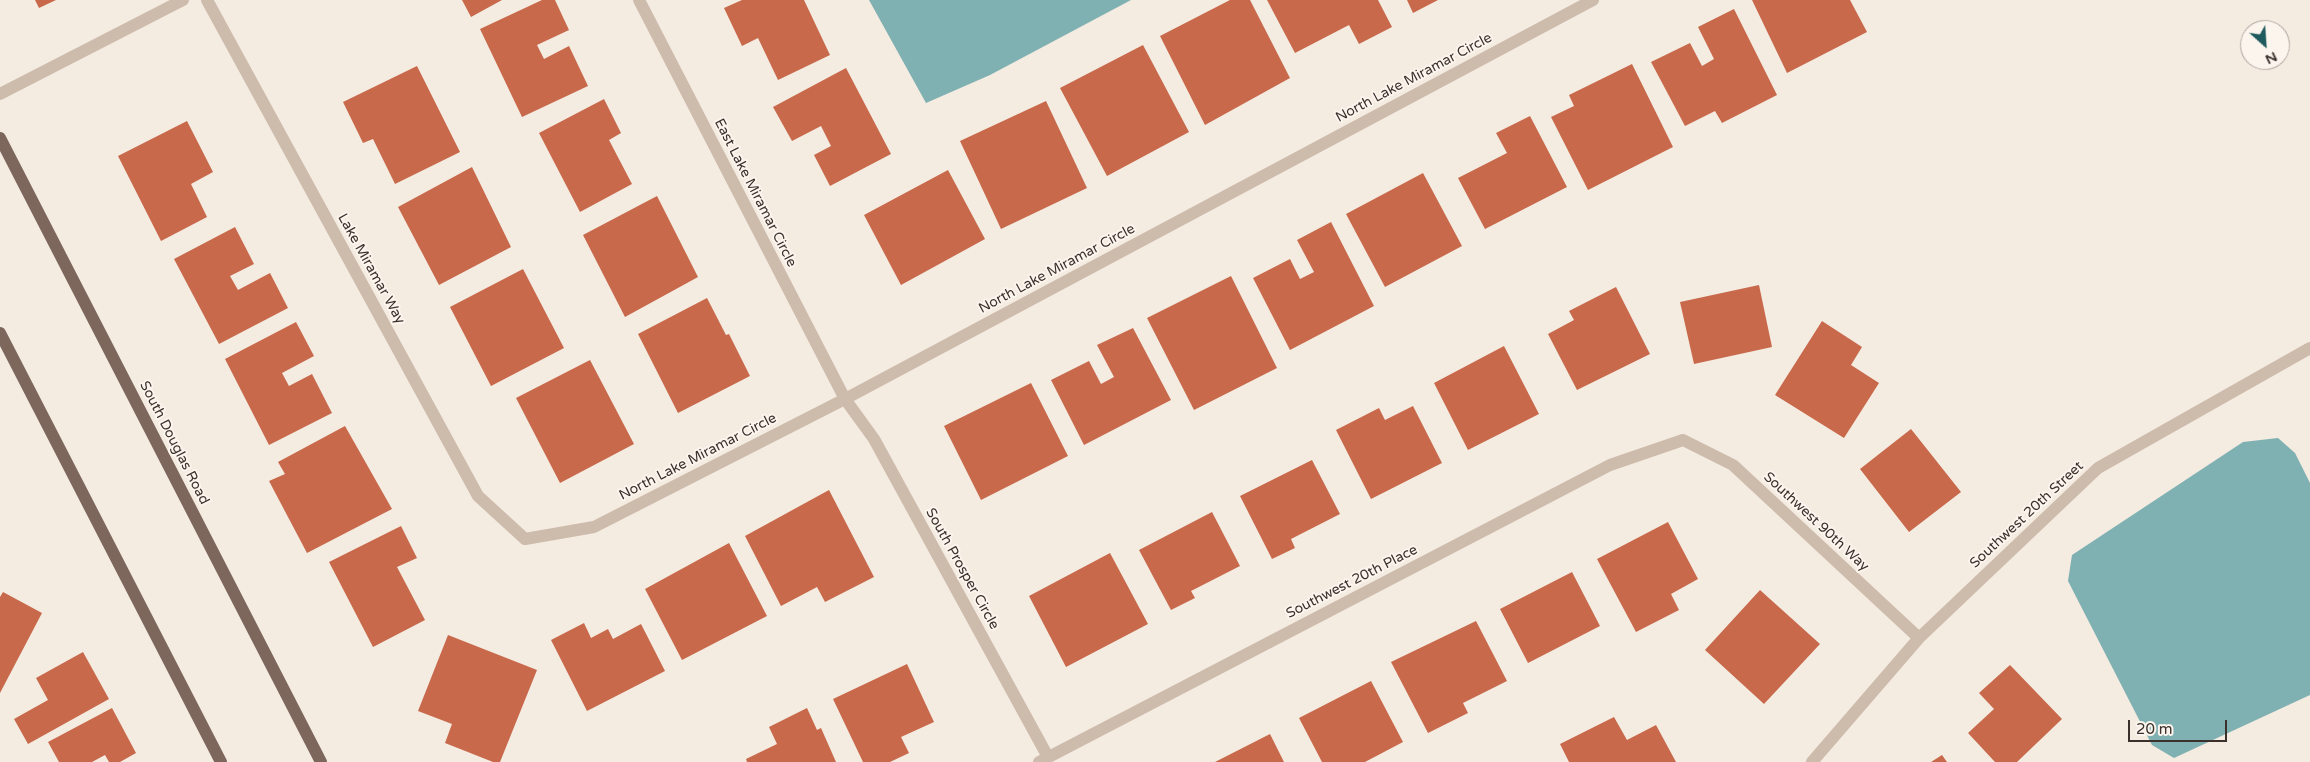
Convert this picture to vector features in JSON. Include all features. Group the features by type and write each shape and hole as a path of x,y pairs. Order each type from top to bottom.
{"main road":[{"name":"South Douglas Road","path":"0,138 321,762"},
{"path":"0,333 221,762"}],"street":[{"path":"0,94 183,0"},
{"name":"Lake Miramar Way","path":"207,0 478,496 525,540"},
{"name":"East Lake Miramar Circle","path":"639,0 845,399"},
{"name":"North Lake Miramar Circle","path":"525,540 594,527 845,399 1593,0"},
{"name":"Southwest 20th Street","path":"1812,762 1919,638 2098,468 2310,348"},
{"name":"South Prosper Circle","path":"845,399 874,439 1043,759"},
{"name":"Southwest 90th Way","path":"1683,440 1733,466 1919,638"},
{"name":"Southwest 20th Place","path":"1043,759 1610,465 1683,440"}],"water":[{"path":"869,0 1131,0 990,75 926,103"},
{"path":"2278,438 2295,453 2310,483 2310,695 2174,758 2152,745 2068,581 2072,555 2243,442"}],"building":[{"path":"35,0 56,0 39,8"},
{"path":"462,0 502,0 471,17"},
{"path":"542,0 555,0 569,30 537,45 544,59 569,46 588,86 522,117 480,29"},
{"path":"742,0 804,0 830,55 778,80 758,38 742,46 724,8"},
{"path":"1230,0 1250,0 1290,78 1205,125 1160,36"},
{"path":"1267,0 1378,0 1392,27 1359,44 1349,25 1295,53"},
{"path":"1407,0 1438,0 1413,13"},
{"path":"1752,0 1850,0 1867,32 1787,73"},
{"path":"1734,9 1777,95 1722,123 1715,111 1685,126 1651,62 1690,43 1702,66 1714,59 1698,27"},
{"path":"1143,45 1189,132 1107,176 1060,88"},
{"path":"1632,64 1673,147 1588,190 1551,117 1574,106 1569,95"},
{"path":"417,66 460,152 395,184 373,139 363,143 343,102"},
{"path":"846,68 891,154 830,186 814,155 831,146 821,126 792,141 773,107"},
{"path":"604,99 621,133 609,140 632,184 580,212 539,133"},
{"path":"1046,101 1087,188 1001,229 960,141"},
{"path":"1530,116 1567,187 1485,229 1458,178 1507,153 1496,133"},
{"path":"187,121 213,172 191,184 207,217 161,241 118,156"},
{"path":"472,167 511,247 439,285 398,207"},
{"path":"948,170 985,239 901,285 864,215"},
{"path":"1423,173 1462,246 1385,287 1346,214"},
{"path":"657,196 698,277 625,317 583,235"},
{"path":"1331,222 1374,306 1290,350 1253,278 1290,259 1300,279 1314,272 1297,240"},
{"path":"235,227 254,264 230,276 238,290 270,273 288,308 219,344 174,259"},
{"path":"523,269 564,348 491,386 450,307"},
{"path":"1231,276 1277,368 1194,410 1147,318"},
{"path":"1759,285 1772,347 1694,364 1680,302"},
{"path":"1616,287 1650,354 1577,390 1548,334 1574,320 1569,311"},
{"path":"707,298 726,335 729,334 750,376 678,413 638,334"},
{"path":"1822,321 1862,347 1851,365 1879,383 1844,438 1775,395"},
{"path":"296,322 314,356 282,373 289,386 312,374 332,413 269,445 225,359"},
{"path":"1133,328 1171,400 1084,445 1051,380 1089,361 1101,384 1114,377 1097,345"},
{"path":"1504,346 1539,414 1468,450 1434,383"},
{"path":"590,360 634,444 560,483 516,398"},
{"path":"1031,383 1068,456 981,500 944,426"},
{"path":"1413,406 1442,463 1371,499 1336,430 1379,408 1385,420"},
{"path":"345,426 392,509 307,553 269,481 285,474 278,462"},
{"path":"1911,429 1961,492 1909,532 1860,469"},
{"path":"1312,460 1340,514 1291,539 1295,548 1272,559 1240,496"},
{"path":"829,490 874,577 825,602 817,587 781,606 745,536"},
{"path":"1212,512 1240,566 1191,591 1195,598 1171,610 1139,550"},
{"path":"1668,522 1698,579 1671,594 1679,610 1636,632 1597,559"},
{"path":"401,526 417,558 397,567 425,620 373,647 329,562"},
{"path":"729,543 767,616 682,660 645,589"},
{"path":"1110,553 1148,624 1066,667 1029,596"},
{"path":"1572,572 1600,626 1528,663 1500,609"},
{"path":"1760,590 1820,644 1764,704 1705,650"},
{"path":"3,592 42,613 0,693 0,597"},
{"path":"1476,621 1507,681 1463,703 1468,713 1428,733 1391,662"},
{"path":"584,623 591,638 608,629 613,639 641,624 665,671 587,711 551,640"},
{"path":"448,635 537,670 500,762 493,762 445,743 452,724 418,711"},
{"path":"83,652 109,699 28,744 14,719 48,700 36,678"},
{"path":"907,664 934,722 901,737 909,753 890,762 863,762 833,699"},
{"path":"2010,665 2062,719 2017,762 1995,762 1968,733 1994,709 1979,693"},
{"path":"1371,681 1403,742 1365,762 1322,762 1299,718"},
{"path":"112,708 136,753 120,762 109,762 105,755 92,762 59,762 48,742"},
{"path":"807,708 817,730 821,728 836,762 747,762 746,759 777,744 769,727"},
{"path":"1614,717 1627,740 1656,725 1676,762 1569,762 1560,744"},
{"path":"1270,734 1284,762 1215,762"},
{"path":"1942,755 1947,762 1931,762"}]}
